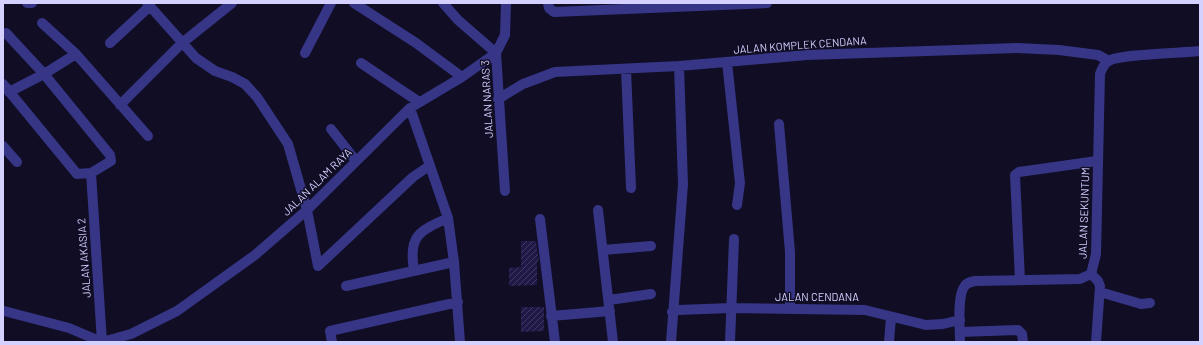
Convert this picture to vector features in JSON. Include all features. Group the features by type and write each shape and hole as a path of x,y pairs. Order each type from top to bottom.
{"street":[{"path":"27,3 32,3"},
{"path":"120,105 182,43 232,3"},
{"path":"305,53 331,3"},
{"path":"354,3 416,43 462,77"},
{"name":"JALAN NARAS 3","path":"444,3 458,20 496,53 505,191"},
{"name":"JALAN ALAM RAYA","path":"102,342 131,334 178,312 255,255 307,210 410,108 462,77 496,53 505,36 506,3"},
{"path":"548,3 549,8 554,12 624,6 767,3"},
{"path":"110,43 149,4 196,58 215,71 246,84 257,97 288,144 307,210 318,266 413,177 429,166"},
{"path":"42,22 76,54 148,136"},
{"path":"6,33 44,74 111,157 111,161 109,163 91,173 77,174 6,88 44,74 76,54"},
{"name":"JALAN KOMPLEK CENDANA","path":"498,99 522,84 555,72 679,66 807,55 1016,48 1059,50 1098,55 1109,60"},
{"path":"1109,60 1135,56 1200,51"},
{"name":"JALAN SEKUNTUM","path":"960,337 962,290 966,283 975,281 1080,279 1091,274 1096,254 1100,74 1103,66 1109,60"},
{"path":"727,62 740,183 737,205"},
{"path":"361,63 419,102"},
{"path":"671,342 672,312 683,184 679,66"},
{"path":"626,69 632,188"},
{"path":"410,108 448,218 458,302 460,342"},
{"path":"779,124 790,252 790,309"},
{"path":"331,129 356,161"},
{"path":"3,146 17,162"},
{"path":"1020,280 1015,175 1019,172 1097,161"},
{"name":"JALAN AKASIA 2","path":"91,173 102,342"},
{"path":"598,210 613,342"},
{"path":"414,270 411,255 416,237 423,230 448,218"},
{"path":"540,219 555,342"},
{"path":"730,342 734,239"},
{"path":"603,250 652,246"},
{"path":"346,286 454,262"},
{"path":"1091,274 1098,280 1100,292 1096,342"},
{"path":"1100,292 1141,304 1150,303"},
{"path":"609,300 651,294"},
{"path":"332,342 330,331 458,302"},
{"name":"JALAN CENDANA","path":"672,312 678,310 731,308 865,310 926,325 943,324 960,320"},
{"path":"4,311 69,328 102,342"},
{"path":"551,316 610,311"},
{"path":"889,342 892,317"},
{"path":"960,337 1018,330 1022,334 1023,342"}],"building":[{"path":"521,241 536,241 539,262 537,261 537,285 509,286 509,268 521,267"},
{"path":"521,307 544,307 544,331 521,332"}]}
